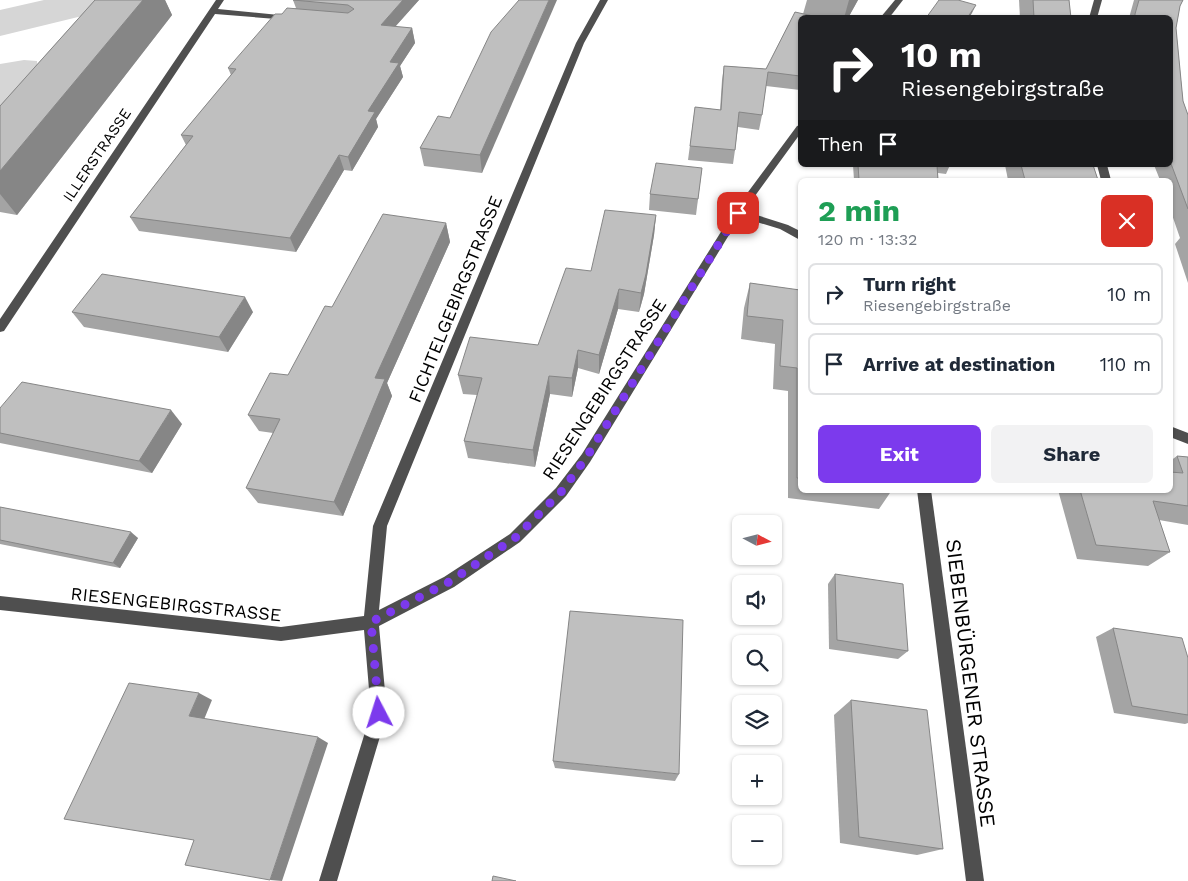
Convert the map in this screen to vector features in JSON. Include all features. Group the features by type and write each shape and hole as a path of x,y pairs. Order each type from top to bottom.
{"street":[{"name":"ILLERSTRASSE","path":"0,328 220,0"},
{"name":"FICHTELGEBIRGSTRASSE","path":"328,881 379,713 371,622 380,526 580,43 604,0"},
{"path":"886,15 899,0"},
{"path":"1094,15 1098,0"},
{"path":"211,11 299,19"},
{"name":"RIESENGEBIRGSTRASSE","path":"0,603 281,634 371,622 449,582 515,538 561,492 586,458 738,213 798,131"},
{"path":"738,213 784,227 798,235"},
{"path":"1173,429 1188,439"},
{"name":"SIEBENBÜRGENER STRASSE","path":"924,493 975,881"}],"shaded area":[{"path":"44,0 148,0 0,36 0,10"},
{"path":"24,60 37,61 38,75 0,110 0,64"}],"building":[{"path":"95,0 143,0 0,171 0,106"},
{"path":"293,0 403,0 381,25 412,28 390,62 399,63 368,111 375,112 348,157 339,155 290,238 130,217 193,136 181,135 236,69 228,68 275,14 282,14 287,8 348,13 354,9 348,5"},
{"path":"519,0 549,0 480,155 420,148 438,116 450,118 491,32"},
{"path":"939,0 958,0 976,5 969,15 928,15"},
{"path":"1033,0 1069,0 1071,15 1034,15"},
{"path":"1139,0 1183,0 1176,28 1183,101 1188,115 1188,209 1172,167 1173,15 1135,14"},
{"path":"795,12 808,15 798,15 798,76 768,72 762,115 739,112 735,150 690,146 695,107 721,110 724,66 766,69"},
{"path":"656,163 702,168 698,199 650,194"},
{"path":"858,167 937,167 938,178 859,178"},
{"path":"1022,167 1094,167 1097,178 1024,178"},
{"path":"605,210 656,215 641,293 619,289 599,355 578,350 572,378 549,376 533,450 464,441 482,378 458,375 470,337 538,345 566,268 591,271"},
{"path":"383,214 446,223 375,378 385,379 334,502 246,488 280,419 248,415 270,373 288,375 325,306 332,307"},
{"path":"102,274 245,297 219,337 72,312"},
{"path":"750,283 798,290 798,478 797,368 780,366 783,320 747,316"},
{"path":"22,382 171,410 139,461 0,433 0,408"},
{"path":"1177,456 1188,457 1188,506 1153,501 1170,552 1096,545 1081,493 1173,493 1173,472 1183,473"},
{"path":"0,507 131,532 113,563 0,540"},
{"path":"835,574 903,584 908,651 837,640"},
{"path":"570,611 683,620 679,774 553,761"},
{"path":"1113,628 1182,638 1188,658 1188,715 1132,706"},
{"path":"129,683 199,693 189,716 318,737 270,880 185,865 194,840 64,819"},
{"path":"851,700 927,710 943,849 859,837"},
{"path":"493,876 516,881 492,881"}],"route":[{"path":"379,713 371,622 449,582 515,538 561,492 586,458 738,213"}]}
